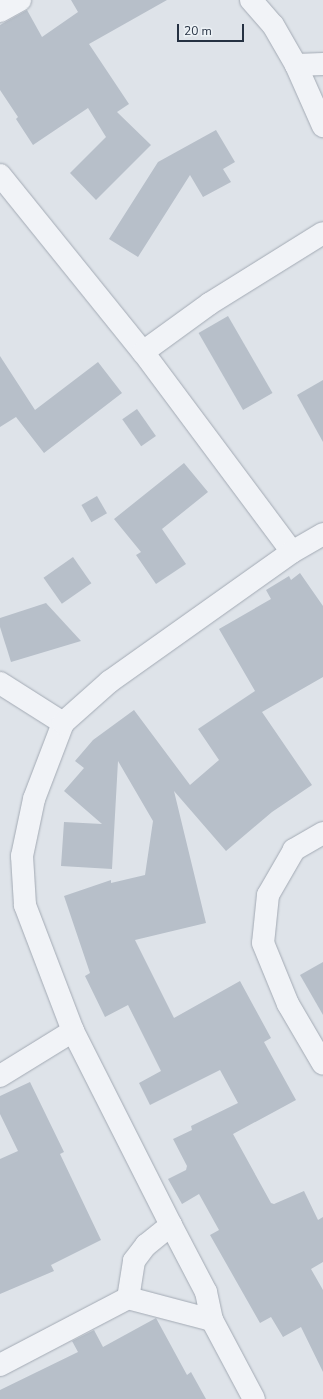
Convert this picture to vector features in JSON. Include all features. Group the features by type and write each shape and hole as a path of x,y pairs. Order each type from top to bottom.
{"street":[{"path":"0,11 20,0"},
{"path":"251,0 273,25 296,65 323,126"},
{"path":"296,65 323,64"},
{"path":"0,175 143,352 292,552"},
{"path":"143,352 209,304 323,233"},
{"path":"254,1399 212,1320 206,1292 73,1031 25,905 22,856 34,799 63,723 109,682 292,552 323,534"},
{"path":"0,683 63,723"},
{"path":"323,833 294,850 268,895 263,943 288,1004 323,1064"},
{"path":"0,1076 73,1031"},
{"path":"128,1298 134,1261 146,1245 171,1225"},
{"path":"0,1365 128,1298 212,1320"}],"building":[{"path":"71,0 167,0 89,44 129,104 117,112 151,145 96,200 70,173 106,137 88,108 33,145 16,119 18,117 0,90 0,25 27,10 42,37 78,12"},
{"path":"216,130 235,162 223,169 231,182 203,197 190,175 138,257 109,239 158,162"},
{"path":"228,316 272,393 243,410 199,333"},
{"path":"0,356 35,410 98,362 122,393 44,453 16,417 0,427"},
{"path":"323,380 323,442 297,395"},
{"path":"137,409 156,436 141,446 122,419"},
{"path":"184,463 208,492 162,529 186,564 156,584 136,555 141,552 114,519"},
{"path":"97,496 107,513 91,522 81,505"},
{"path":"73,557 91,583 62,604 44,578"},
{"path":"300,573 323,606 323,677 262,712 312,785 272,812 226,851 174,791 206,923 135,940 174,1018 240,981 271,1038 264,1042 296,1100 233,1134 271,1203 274,1204 304,1191 318,1220 323,1217 323,1262 311,1269 323,1290 323,1372 301,1327 283,1337 271,1317 260,1323 210,1235 219,1230 199,1194 182,1204 168,1179 186,1170 187,1166 173,1139 192,1130 191,1126 238,1103 220,1070 150,1105 139,1083 161,1071 128,1005 105,1017 85,976 90,973 64,896 111,880 111,883 145,875 153,821 118,761 112,869 61,866 64,822 102,824 64,791 84,768 75,761 93,740 134,710 190,785 219,760 198,729 255,691 219,629 271,599 266,590 289,576 291,580"},
{"path":"46,603 81,641 11,662 0,627 0,618"},
{"path":"323,962 323,1015 300,975"},
{"path":"30,1082 64,1152 60,1154 101,1240 51,1265 54,1271 0,1294 0,1159 18,1151 0,1114 0,1096"},
{"path":"156,1318 187,1375 191,1372 206,1399 0,1399 0,1390 78,1352 72,1341 94,1330 103,1347"}]}
